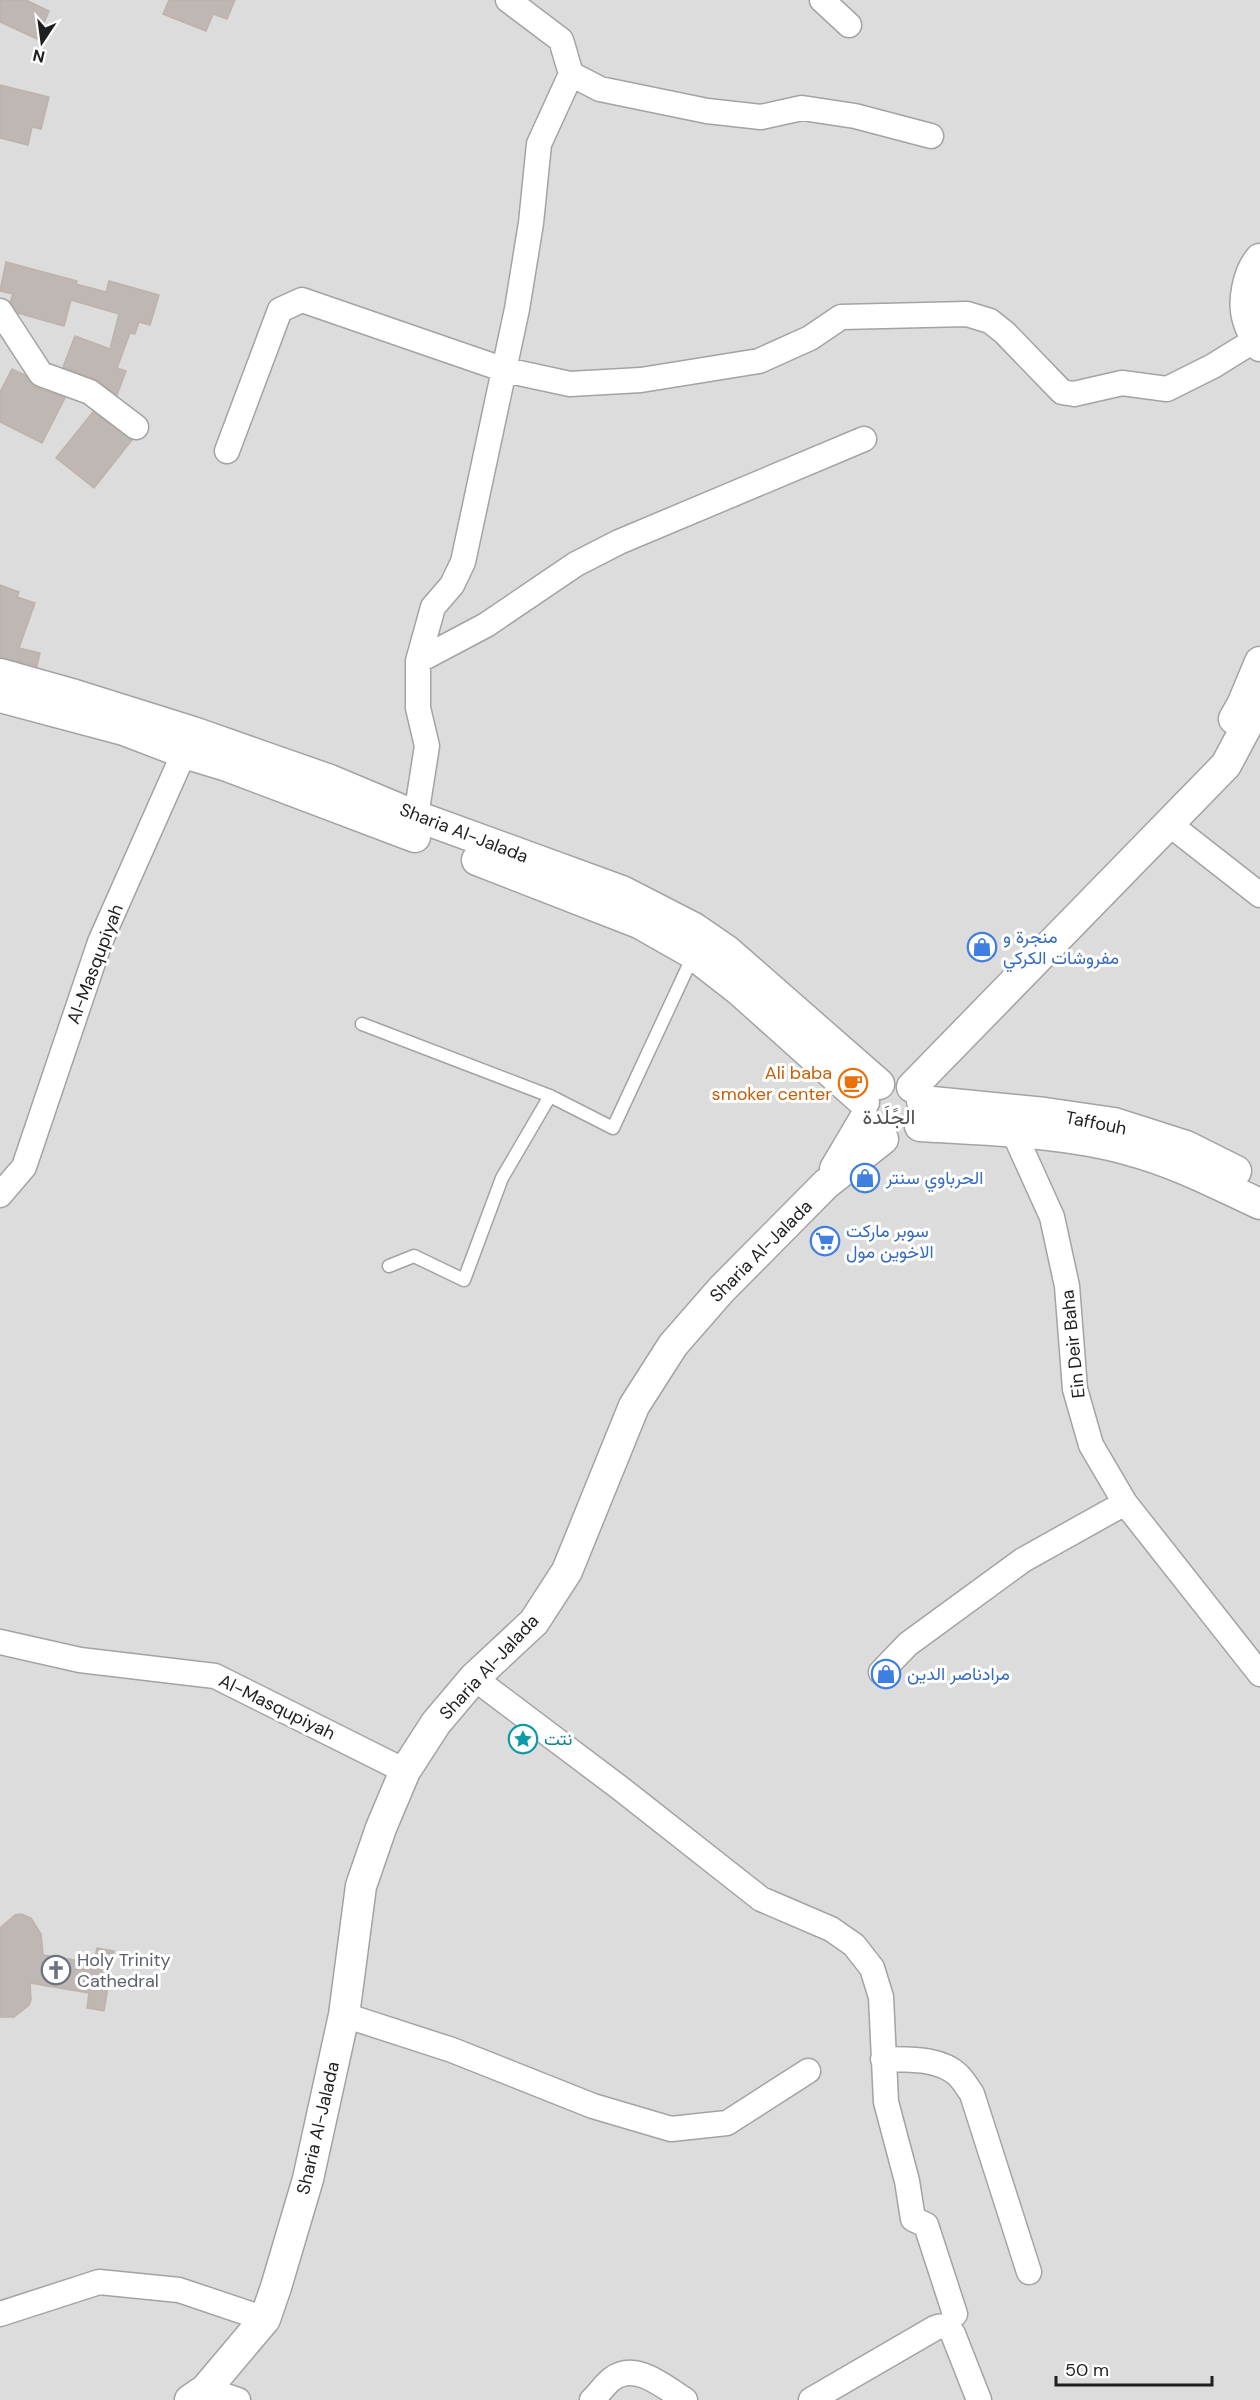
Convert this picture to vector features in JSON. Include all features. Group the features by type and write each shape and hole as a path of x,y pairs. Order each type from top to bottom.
{"street":[{"path":"417,827 427,746 418,708 418,661 433,607 452,585 463,562 505,370 531,223 539,144 571,74 561,40 508,0"},
{"path":"822,0 849,25"},
{"path":"571,74 600,88 707,111 761,117 802,108 855,116 932,136"},
{"path":"227,451 280,310 302,300 505,370 570,384 641,380 759,361 810,338 841,317 967,314 990,321 1005,333 1062,392 1074,394 1122,383 1167,389 1259,341 1247,319 1246,300 1249,282 1260,259"},
{"path":"0,311 41,374 90,392 136,427"},
{"path":"418,661 486,625 576,564 619,542 864,439"},
{"path":"1168,823 1242,705 1260,662"},
{"name":"Sharia Al-Jalada","path":"0,674 75,695 188,743"},
{"name":"Sharia Al-Jalada","path":"0,698 330,780 417,827 639,923 694,955 740,992 873,1111"},
{"path":"1260,701 1226,765 1168,823 918,1105 916,1132 896,1142 873,1111 896,1080 918,1105 1014,1121 1128,1149 1162,1160 1260,1204"},
{"name":"Al-Masqupiyah","path":"0,1195 24,1167 100,942 188,743"},
{"path":"1168,823 1260,895"},
{"name":"Sharia Al-Jalada","path":"417,827 622,891 685,923 726,950 873,1111"},
{"name":"Sharia Al-Jalada","path":"198,2395 265,2319 276,2287 308,2179 344,2015 361,1886 381,1828 405,1771 436,1723 474,1678 534,1622 567,1571 634,1406 673,1345 721,1290 826,1184 873,1111"},
{"name":"Taffouh","path":"1014,1121 1114,1124 1186,1146 1260,1182"},
{"name":"Ein Deir Baha","path":"1014,1121 1052,1217 1067,1286 1075,1389 1091,1445 1125,1503 1260,1674"},
{"path":"881,1672 908,1644 1023,1560 1125,1503"},
{"name":"Al-Masqupiyah","path":"0,1642 80,1660 215,1676 405,1771"},
{"path":"474,1678 620,1788 760,1899 831,1929 854,1945 868,1962 878,1982 881,1997 886,2102 907,2181 913,2219 926,2224 955,2314"},
{"path":"344,2015 452,2050 593,2106 671,2129 727,2123 808,2071"},
{"path":"883,2059 914,2060 942,2065 957,2075 972,2094 1029,2272"},
{"path":"0,2314 99,2282 179,2290 265,2319"},
{"path":"811,2400 942,2326 952,2331 979,2400"},
{"path":"592,2400 611,2379 636,2372 685,2400"},
{"path":"198,2395 238,2400"}],"lane":[{"path":"362,1024 550,1096 613,1128 694,955"},
{"path":"389,1266 414,1256 464,1280 502,1178 550,1096"}],"shaded area":[{"path":"0,0 1260,0 1260,2400 0,2400"}],"building":[{"path":"0,0 26,0 49,11 37,39 0,22"},
{"path":"169,0 235,0 227,19 213,14 206,31 163,14"},
{"path":"0,85 49,97 41,129 32,127 28,145 0,138"},
{"path":"6,262 77,281 76,284 106,292 109,281 159,295 150,325 139,322 135,334 130,333 117,368 126,371 117,395 95,379 63,367 75,336 110,349 119,314 71,300 64,326 18,313 10,302 13,294 0,291"},
{"path":"12,369 25,375 35,387 65,398 42,443 0,422 0,392"},
{"path":"93,412 132,440 94,488 56,458"},
{"path":"0,585 19,592 17,597 35,603 19,648 40,653 37,666 0,657"},
{"name":"Holy Trinity Cathedral","path":"21,1914 31,1918 41,1934 43,1955 94,1963 97,1948 114,1951 104,2011 87,2008 89,1993 30,1983 29,2005 14,2017 0,2017 0,1928 15,1915"}],"place":[{"name":"منجرة و مفروشات الكركي","path":"982,947"},
{"name":"Ali baba smoker center","path":"853,1083"},
{"name":"الحرباوي سنتر","path":"865,1178"},
{"name":"سوبر ماركت الاخوين مول","path":"825,1241"},
{"name":"مرادناصر الدين","path":"886,1674"},
{"name":"نتت","path":"523,1739"},
{"name":"Holy Trinity Cathedral","path":"56,1970"}],"district":[{"name":"الجًلَدة","path":"889,1117"}]}
